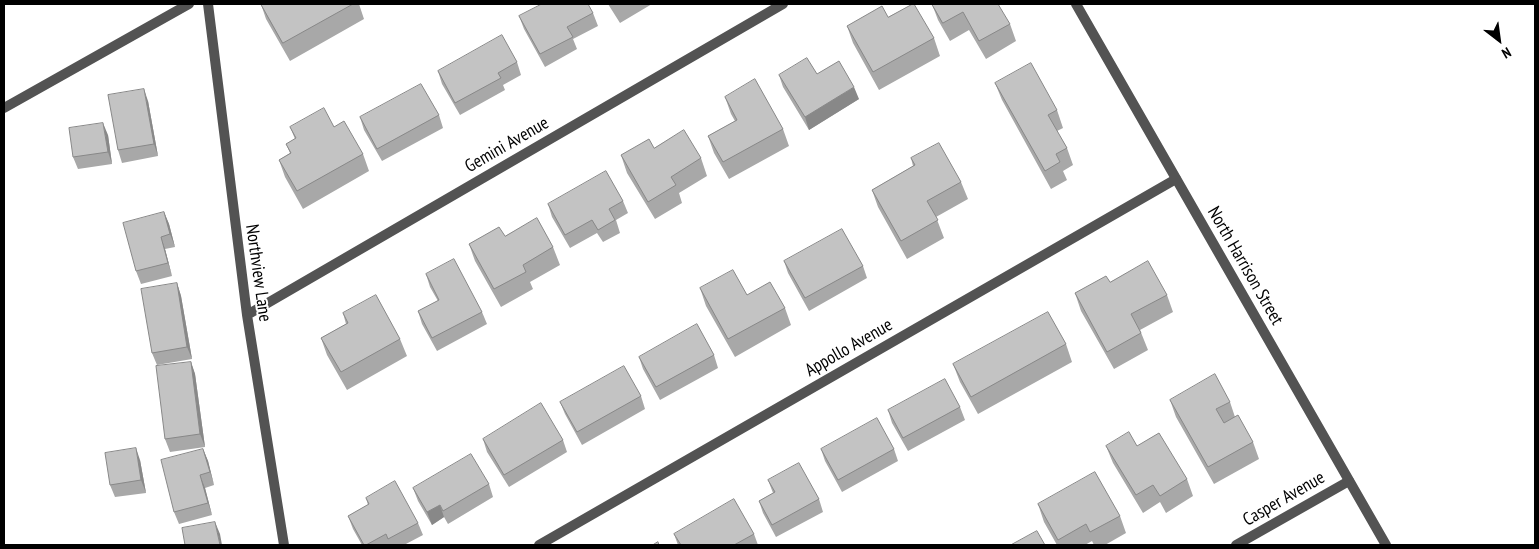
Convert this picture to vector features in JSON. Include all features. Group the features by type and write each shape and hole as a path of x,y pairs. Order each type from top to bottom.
{"street":[{"path":"4,108 189,4"},
{"name":"Northview Lane","path":"208,4 247,314 284,545"},
{"name":"Gemini Avenue","path":"247,314 783,4"},
{"name":"North Harrison Street","path":"1076,4 1386,545"},
{"name":"Appollo Avenue","path":"539,545 1176,178"},
{"name":"Casper Avenue","path":"1236,545 1349,481"}],"building":[{"path":"261,4 353,4 283,43"},
{"path":"542,4 588,4 593,13 567,27 573,37 540,54 519,16"},
{"path":"913,4 934,38 873,72 847,26 882,6 888,17"},
{"path":"932,4 998,4 1010,24 979,41 963,12 943,23"},
{"path":"502,35 517,62 498,73 501,78 455,103 438,71"},
{"path":"807,58 817,74 839,61 854,87 805,117 779,75"},
{"path":"1031,63 1057,110 1048,115 1067,148 1056,154 1060,162 1045,171 995,83"},
{"path":"755,79 783,129 723,162 708,136 737,120 725,97"},
{"path":"421,84 439,115 377,149 360,117"},
{"path":"144,89 154,144 118,150 108,95"},
{"path":"324,108 334,127 344,121 363,154 297,191 279,160 291,153 286,144 296,138 290,127"},
{"path":"103,123 108,152 73,157 69,128"},
{"path":"684,130 701,158 671,177 676,185 648,202 621,155 649,139 654,148"},
{"path":"939,143 961,182 927,201 938,220 901,241 872,190 915,165 911,158"},
{"path":"606,171 623,201 609,209 615,220 598,230 592,220 565,235 548,204"},
{"path":"164,212 170,234 161,237 168,263 136,271 123,223"},
{"path":"537,218 553,247 523,265 526,272 494,289 469,244 499,227 505,236"},
{"path":"842,229 863,266 805,298 784,261"},
{"path":"454,259 482,312 432,338 418,311 439,300 426,274"},
{"path":"1148,261 1167,295 1131,314 1141,333 1107,352 1075,293 1106,276 1110,282"},
{"path":"733,270 747,295 770,282 785,308 728,339 700,288"},
{"path":"177,283 187,347 152,353 141,289"},
{"path":"376,295 400,339 341,372 321,338 348,323 343,313"},
{"path":"1048,312 1066,344 971,397 953,364"},
{"path":"697,324 714,355 656,387 639,357"},
{"path":"191,362 200,434 165,439 156,366"},
{"path":"624,366 641,396 577,432 560,402"},
{"path":"1215,374 1230,402 1216,409 1224,423 1238,415 1253,442 1208,467 1170,400"},
{"path":"945,379 960,407 903,438 888,410"},
{"path":"541,403 563,440 504,475 483,439"},
{"path":"877,418 894,449 838,480 821,449"},
{"path":"1129,432 1137,446 1159,433 1187,479 1160,496 1153,485 1136,495 1106,446"},
{"path":"136,448 141,480 110,485 105,453"},
{"path":"203,449 210,472 200,475 208,503 174,512 161,460"},
{"path":"471,454 489,484 443,511 440,505 427,512 413,488"},
{"path":"799,463 819,499 772,525 759,501 775,492 768,480"},
{"path":"1095,472 1120,516 1090,532 1086,524 1058,540 1038,504"},
{"path":"395,481 418,523 388,539 386,534 364,545 348,516 369,504 366,498"},
{"path":"734,499 754,534 734,545 681,545 674,534"},
{"path":"215,522 220,545 185,545 182,528"},
{"path":"1037,531 1045,545 1011,545"}]}
